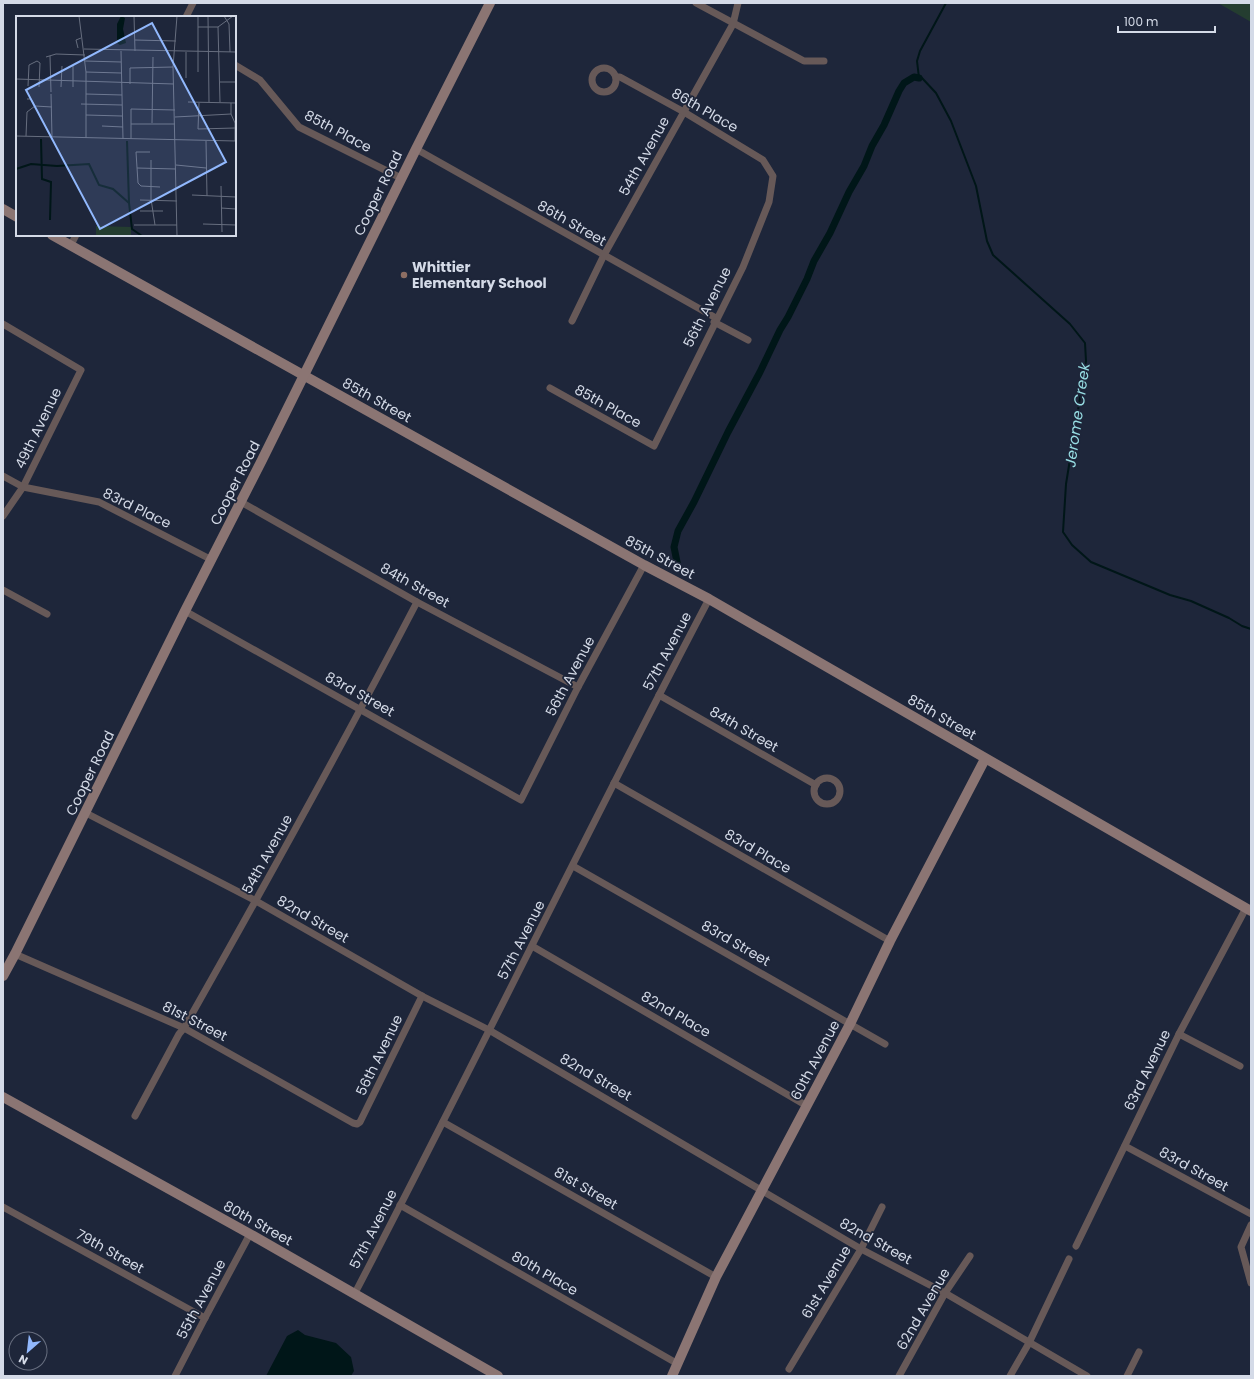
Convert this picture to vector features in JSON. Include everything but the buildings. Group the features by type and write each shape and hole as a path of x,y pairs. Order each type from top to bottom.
{"street":[{"path":"186,16 193,3"},
{"name":"Cooper Road","path":"3,976 86,813 490,3"},
{"path":"696,3 804,61 824,61"},
{"name":"54th Avenue","path":"572,321 604,255 733,24 738,3"},
{"name":"85th Place","path":"236,66 260,80 299,127 402,178"},
{"name":"86th Place","path":"616,77 620,77 684,112 763,160 773,176"},
{"name":"86th Street","path":"416,149 604,255 748,340"},
{"name":"56th Avenue","path":"654,446 715,320 743,267 769,202 773,176"},
{"path":"3,209 16,216"},
{"name":"85th Street","path":"54,236 644,565 709,599 1248,910"},
{"path":"71,246 76,236"},
{"name":"49th Avenue","path":"3,324 81,370 23,487 3,516"},
{"name":"85th Place","path":"550,388 654,446"},
{"name":"83rd Place","path":"3,476 23,487 99,502 212,560"},
{"name":"84th Street","path":"241,502 417,602 578,687"},
{"name":"56th Avenue","path":"521,800 578,687 644,565"},
{"path":"3,590 47,614"},
{"name":"57th Avenue","path":"355,1293 709,599"},
{"name":"54th Avenue","path":"135,1116 179,1034 184,1028 256,901 361,709 417,602"},
{"name":"83rd Street","path":"185,612 361,709 521,800"},
{"name":"84th Street","path":"659,695 816,785"},
{"name":"60th Avenue","path":"672,1376 716,1276 850,1024 890,941 985,758"},
{"name":"83rd Place","path":"614,783 890,941"},
{"name":"82nd Street","path":"86,813 256,901 422,996 489,1030 861,1248 945,1294 1087,1376"},
{"name":"83rd Street","path":"573,866 885,1044"},
{"name":"63rd Avenue","path":"1076,1246 1126,1146 1179,1034 1248,910"},
{"name":"82nd Place","path":"532,946 807,1106"},
{"name":"81st Street","path":"15,954 184,1028 357,1124"},
{"name":"56th Avenue","path":"357,1124 360,1122 422,996"},
{"path":"1179,1034 1240,1066"},
{"name":"80th Street","path":"3,1097 355,1293 498,1376"},
{"name":"81st Street","path":"443,1122 716,1276"},
{"name":"83rd Street","path":"1126,1146 1251,1214"},
{"name":"80th Place","path":"400,1205 678,1364"},
{"name":"79th Street","path":"3,1207 205,1318"},
{"name":"61st Avenue","path":"789,1369 861,1248 882,1207"},
{"path":"1251,1225 1241,1247 1251,1283"},
{"name":"55th Avenue","path":"175,1376 250,1234"},
{"name":"62nd Avenue","path":"899,1376 945,1294 970,1256"},
{"path":"1010,1376 1029,1343 1070,1258"},
{"path":"1127,1376 1139,1352"}],"green space":[{"path":"1218,3 1251,3 1251,22"}],"shaded area":[{"path":"298,1330 305,1335 336,1343 351,1357 354,1371 351,1376 266,1376 287,1336"}],"waterway":[{"name":"Jerome Creek","path":"946,3 920,51 917,61 919,78 922,78 936,93 951,121 976,186 987,241 993,255 1070,324 1085,343 1086,361 1066,484 1063,532 1072,545 1091,562 1170,595 1191,601 1251,629"},
{"path":"678,567 674,547 678,531 788,317 849,192 864,166 872,146 884,125 899,91 904,83 914,77 919,78"}],"place":[{"name":"Whittier Elementary School","path":"404,275"}]}
